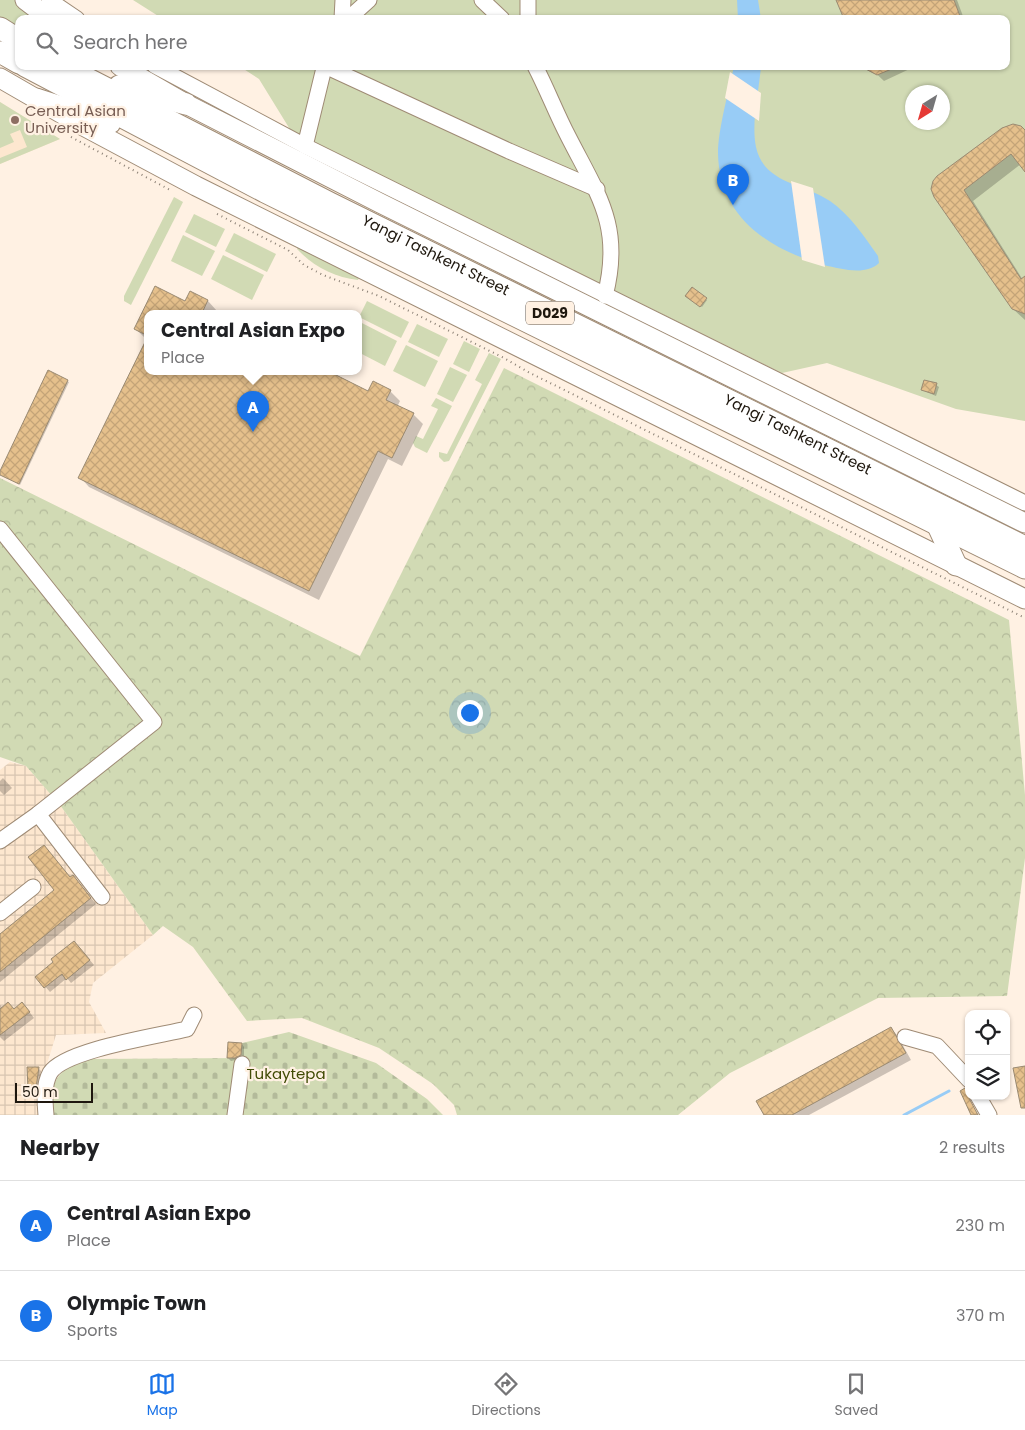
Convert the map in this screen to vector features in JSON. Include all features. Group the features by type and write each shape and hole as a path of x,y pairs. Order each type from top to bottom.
{"highway":[{"path":"0,28 15,37"},
{"path":"0,52 15,61"},
{"name":"Yangi Tashkent Street","path":"41,70 70,77 1025,547"},
{"path":"70,77 186,104"},
{"path":"70,77 165,141"},
{"path":"36,99 165,141"},
{"name":"Yangi Tashkent Street","path":"165,141 462,291 1025,568"},
{"path":"938,526 956,565"}],"main road":[{"path":"25,0 45,15"},
{"path":"127,70 186,104 1025,523"},
{"path":"0,78 204,190 1025,599"}],"lane":[{"path":"49,0 71,15"},
{"path":"342,15 343,0"},
{"path":"352,15 368,0"},
{"path":"482,0 498,15"},
{"path":"528,0 528,15"},
{"path":"162,70 304,146 1025,504"},
{"path":"304,146 323,70"},
{"path":"331,70 597,189"},
{"path":"537,70 567,136 597,189 606,214 610,236 611,262 605,296"},
{"path":"0,529 154,722 38,814 0,841"},
{"path":"38,814 102,897"},
{"path":"0,913 33,887"},
{"path":"46,1115 44,1092 50,1074 61,1062 82,1053 187,1029 194,1015"},
{"path":"905,1037 937,1046 965,1076"},
{"path":"235,1115 242,1064"},
{"path":"980,1100 989,1115"}],"path":[{"path":"70,136 177,193"},
{"path":"215,213 288,250 304,264 323,275 380,296 504,358 530,374 1025,618"}],"shaded area":[{"name":"Central Asian University","path":"0,102 60,139 0,164"},
{"path":"10,762 26,766 60,805 153,935 93,983 89,1002 106,1033 56,1035 42,1080 43,1115 0,1115 0,770"}],"green space":[{"path":"0,0 15,0 36,15 15,15 15,27 0,18"},
{"path":"133,0 1025,0 1025,421 956,409 827,363 782,373 291,131 259,79 245,70 1010,70 1010,15 157,15"},
{"name":"Central Asian University","path":"0,102 60,139 0,164 0,158 27,147 20,130 10,134 14,142 0,148"},
{"path":"174,197 183,202 131,305 124,301 124,296"},
{"path":"194,214 225,229 216,247 185,232"},
{"path":"234,233 276,254 267,272 225,251"},
{"path":"183,235 215,251 202,276 171,261"},
{"path":"298,247 359,278 358,280 333,274 317,266 297,249"},
{"path":"223,255 264,275 252,300 211,279"},
{"path":"367,301 409,322 401,338 362,318 362,311"},
{"path":"362,323 397,341 385,366 362,354"},
{"path":"417,324 448,339 439,357 408,342"},
{"path":"464,341 480,349 469,372 453,364"},
{"path":"406,345 438,361 425,387 393,371"},
{"path":"489,353 501,359 449,461 444,462 439,457 439,452 447,454 482,384 475,380"},
{"path":"450,367 467,375 453,402 437,394"},
{"path":"504,368 1009,620 1025,795 1025,858 1007,996 878,998 730,1073 678,1115 457,1115 454,1105 433,1084 379,1048 302,1018 247,1021 193,947 163,926 153,935 60,805 26,766 0,757 0,478 360,656"},
{"path":"436,398 452,406 427,453 415,447 413,443 416,436 423,439 438,409 431,406"},
{"name":"Tukaytepa","path":"289,1032 376,1063 427,1099 443,1115 52,1115 54,1085 63,1072 79,1063 91,1059 241,1058 242,1043"}],"water":[{"path":"737,0 758,0 760,15 738,15"},
{"path":"733,70 761,70 754,127 756,147 760,159 767,169 776,176 820,195 844,213 878,256 879,263 874,267 860,270 845,270 824,265 784,250 750,227 737,212 727,195 721,176 718,144"}],"pier":[{"path":"730,72 761,93 759,121 725,98"},
{"path":"791,181 813,188 825,267 802,260"}],"building":[{"path":"836,0 954,0 960,15 842,15"},
{"path":"868,70 889,70 877,75"},
{"path":"1013,124 1021,126 1025,130 1025,172 1011,154 964,190 1021,279 1025,276 1025,314 1012,309 934,197 931,189 933,181 937,176 1002,128"},
{"path":"155,286 185,301 190,291 208,300 203,310 144,310 144,334 134,329"},
{"path":"692,287 707,298 700,307 685,296"},
{"path":"144,344 144,375 336,375 368,391 373,381 391,390 386,400 414,413 392,458 378,451 309,591 78,478"},
{"path":"48,370 68,380 19,484 0,475 0,471"},
{"path":"924,380 937,383 934,394 921,390"},
{"path":"44,845 70,877 73,875 91,898 0,972 0,934 54,890 28,857"},
{"path":"74,941 90,960 66,980 62,974 44,988 35,977 53,962 51,959"},
{"path":"8,1002 14,1009 22,1002 30,1012 0,1035 0,1009"},
{"path":"891,1027 906,1053 792,1115 764,1115 756,1101"},
{"path":"228,1042 242,1043 241,1055 235,1058 227,1058"},
{"path":"1025,1066 1025,1108 1021,1108 1013,1068"},
{"path":"27,1067 39,1067 36,1088 28,1089"},
{"path":"965,1088 965,1100 970,1100 978,1115 971,1115 960,1091"}],"waterway":[{"path":"904,1115 949,1091"}],"place":[{"name":"Central Asian University","path":"15,120"},
{"name":"Olympic Town","path":"733,205"},
{"name":"Central Asian Expo","path":"253,432"}]}
